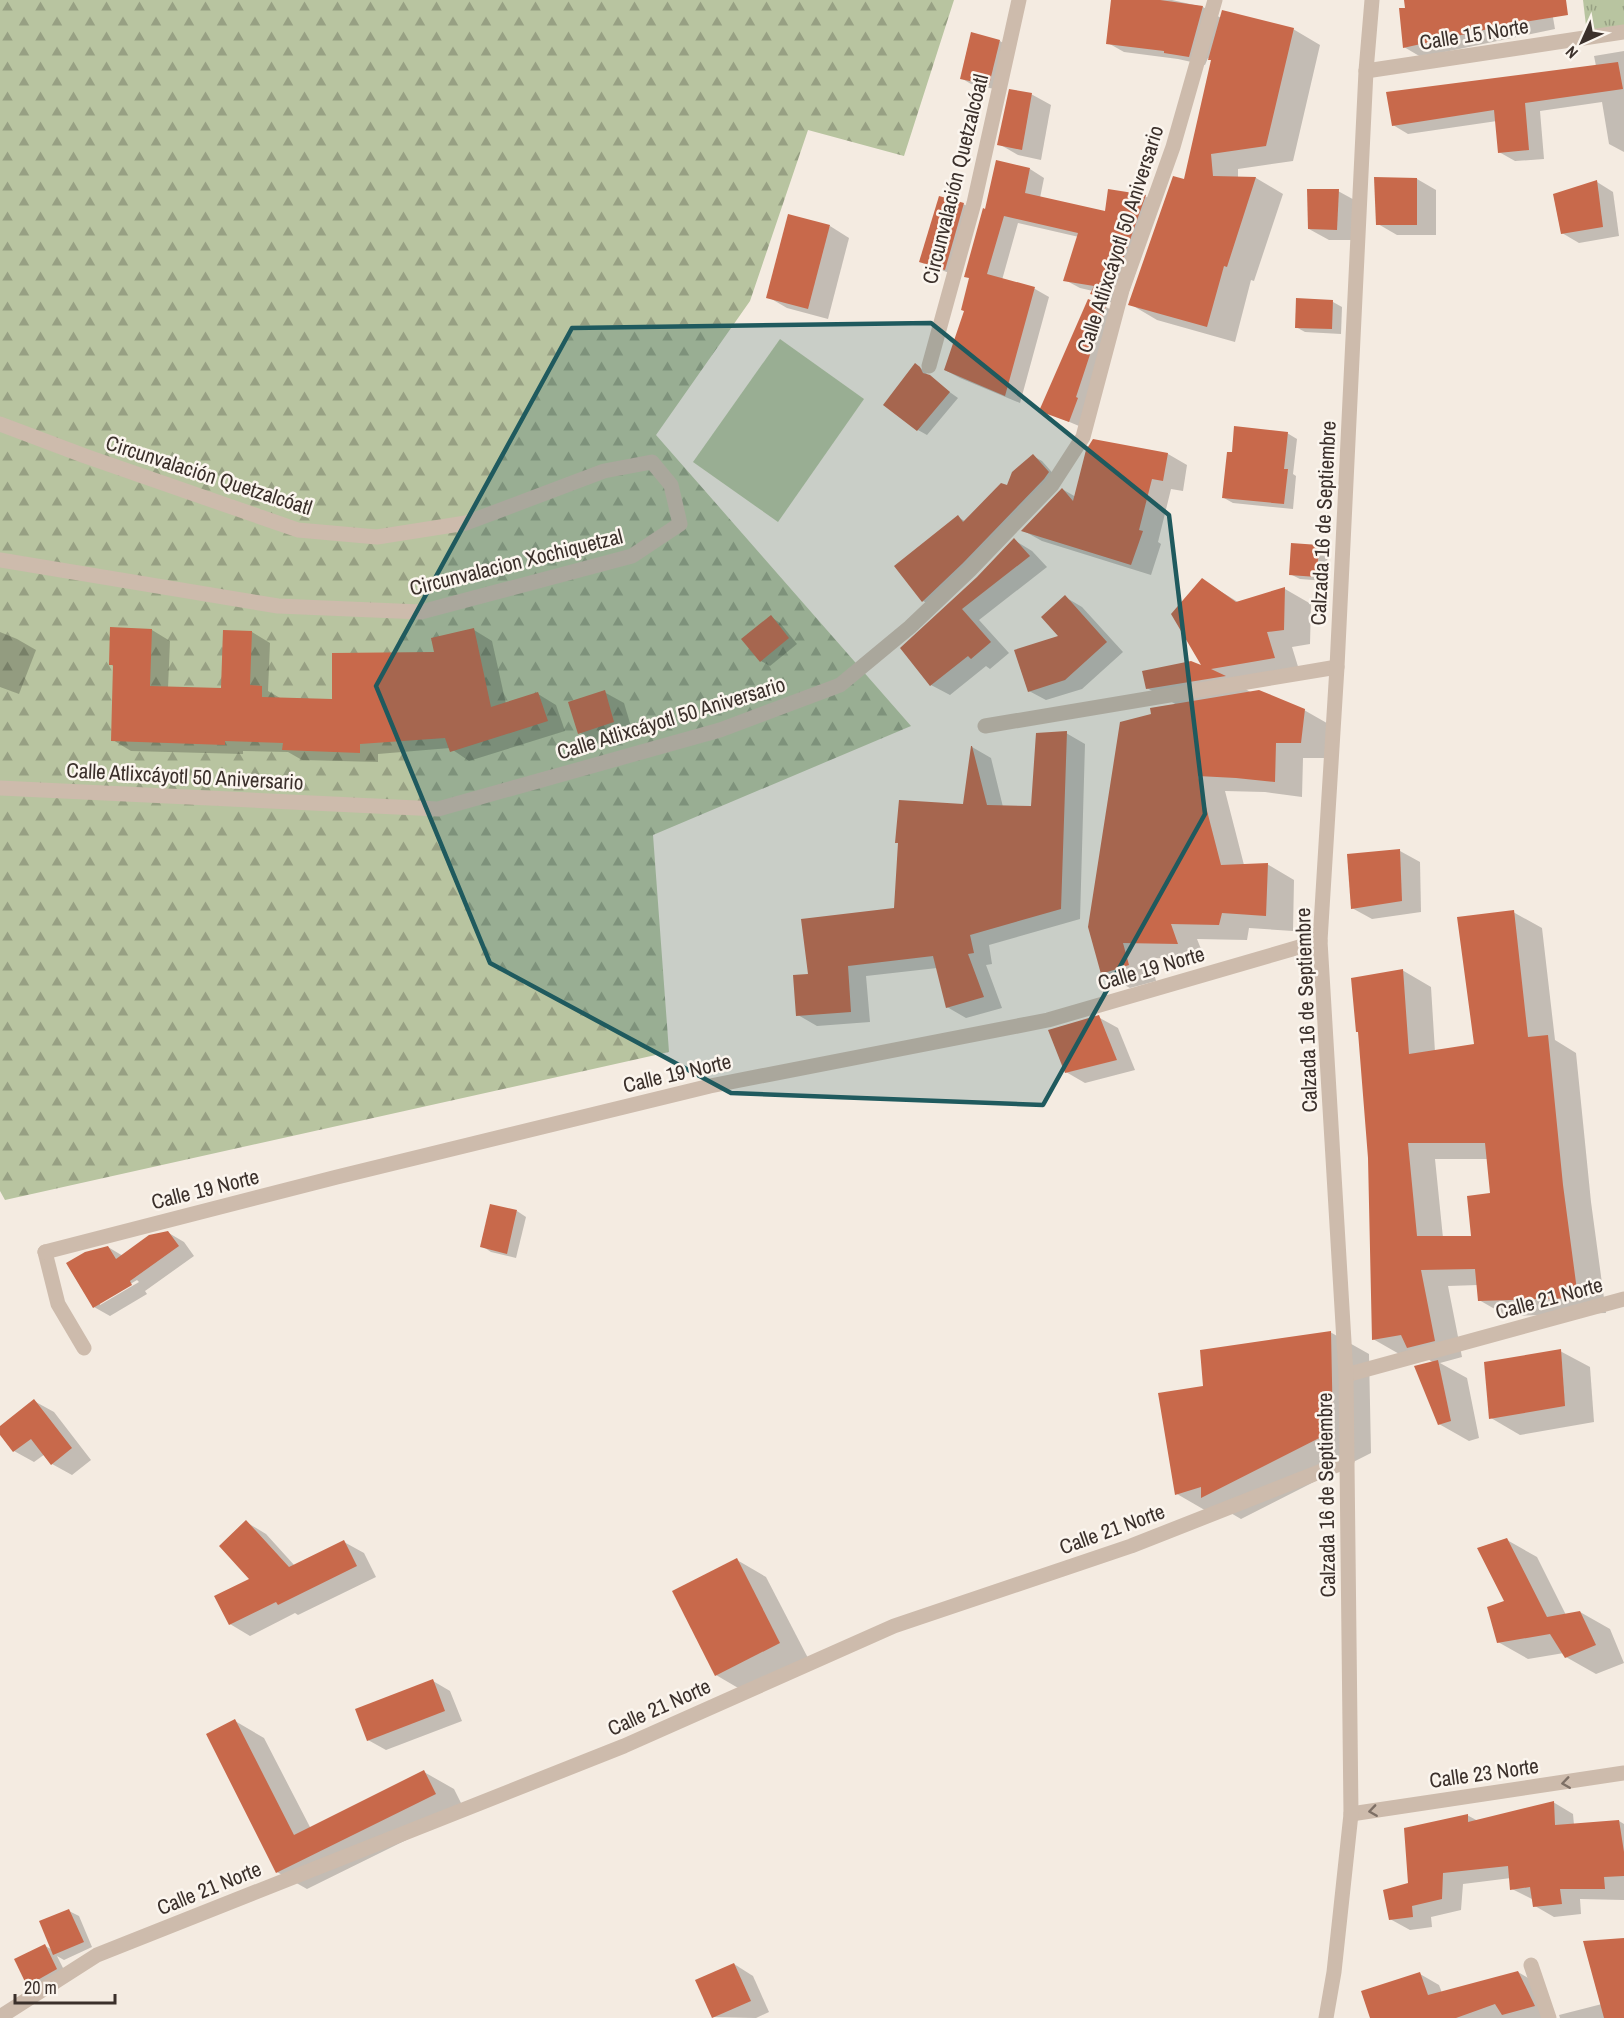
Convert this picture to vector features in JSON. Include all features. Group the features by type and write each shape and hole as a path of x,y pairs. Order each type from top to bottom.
{"street":[{"name":"Circunvalación Quetzalcóatl","path":"929,366 974,203 1019,0"},
{"name":"Calle Atlixcáyotl 50 Aniversario","path":"0,788 438,810 720,730 840,685 910,627 978,562 1052,486 1083,437 1122,290 1173,147 1215,0"},
{"name":"Calzada 16 de Septiembre","path":"1326,2018 1334,1972 1351,1814 1346,1375 1320,941 1337,667 1366,71 1372,0"},
{"name":"Calle 15 Norte","path":"1366,71 1624,32"},
{"name":"Circunvalación Quetzalcóatl","path":"0,424 298,530 377,537 465,523 604,471 652,462"},
{"name":"Circunvalacion Xochiquetzal","path":"0,560 278,606 421,612 632,556 680,524 671,485 652,462"},
{"path":"985,726 1337,667"},
{"name":"Calle 19 Norte","path":"84,1348 58,1304 45,1252 338,1177 710,1086 1048,1020 1320,941"},
{"name":"Calle 21 Norte","path":"1346,1375 1624,1299"},
{"name":"Calle 21 Norte","path":"0,2016 97,1956 624,1746 894,1626 1131,1546 1347,1461"},
{"name":"Calle 23 Norte","path":"1351,1814 1624,1773"},
{"path":"1531,1965 1549,2018"}],"highlighted area":[{"path":"931,323 1169,515 1205,814 1043,1105 731,1093 490,963 376,686 572,328"}],"green space":[{"path":"0,0 954,0 904,156 808,130 750,301 656,435 911,726 653,835 669,1052 5,1200 0,1191"},
{"path":"1583,0 1624,0 1624,27 1587,34"},
{"path":"780,339 864,399 778,522 693,462"}],"building":[{"path":"1111,0 1160,0 1203,6 1189,57 1164,53 1164,51 1106,44"},
{"path":"1404,0 1566,0 1568,15 1506,25 1403,48 1399,8 1405,8"},
{"path":"1222,10 1294,28 1266,146 1211,154 1213,176 1256,177 1227,267 1224,266 1207,327 1128,305 1173,176 1184,179 1211,60 1208,60"},
{"path":"971,32 1000,40 989,85 960,79"},
{"path":"1618,62 1623,89 1525,103 1529,150 1498,153 1494,110 1392,126 1386,92"},
{"path":"1009,89 1032,93 1022,150 997,145"},
{"path":"996,160 1030,168 1025,193 1105,211 1108,189 1146,195 1109,299 1090,294 1094,286 1063,281 1078,233 1004,216 987,274 1035,287 1005,396 944,370 964,311 961,310 969,278 964,277 983,208 985,209"},
{"path":"1374,177 1417,178 1417,225 1376,225"},
{"path":"1597,180 1603,227 1561,234 1553,194"},
{"path":"1307,189 1339,189 1337,230 1308,229"},
{"path":"939,196 964,203 945,270 919,262"},
{"path":"788,214 830,225 808,309 766,298"},
{"path":"1296,298 1333,300 1332,329 1295,328"},
{"path":"1088,299 1106,306 1069,422 1039,411"},
{"path":"915,363 923,373 930,375 950,392 917,431 883,405"},
{"path":"1234,426 1288,432 1284,469 1288,469 1284,504 1222,498 1227,452 1232,452"},
{"path":"1093,439 1168,453 1163,481 1152,479 1139,530 1143,531 1131,565 1021,531 1062,488 1073,501 1086,450"},
{"path":"1033,454 1049,472 1044,479 922,602 894,566 958,515 963,522 1001,483 1007,485 1012,472"},
{"path":"1014,538 1030,556 962,609 991,642 971,659 968,656 930,686 900,648 977,577"},
{"path":"1291,543 1319,545 1317,577 1289,575"},
{"path":"1202,578 1236,602 1285,587 1284,630 1267,632 1275,658 1211,669 1226,676 1146,689 1142,671 1191,661 1201,665 1171,614"},
{"path":"1065,595 1107,642 1065,680 1028,692 1014,650 1058,636 1041,617"},
{"path":"771,615 789,638 760,662 741,639"},
{"path":"110,627 152,629 150,686 221,688 223,630 252,631 250,685 262,686 262,697 332,699 332,653 434,652 431,638 474,628 491,707 538,692 548,721 450,752 445,738 360,744 360,753 282,750 283,743 225,741 225,745 111,741 113,665 109,665"},
{"path":"605,690 614,722 578,734 568,702"},
{"path":"1259,690 1305,709 1301,743 1276,743 1275,782 1198,776 1221,865 1268,863 1266,916 1222,913 1219,925 1171,924 1178,944 1123,943 1129,965 1101,974 1088,927 1120,722 1151,714 1150,708"},
{"path":"1067,731 1061,909 970,935 974,953 968,954 984,997 946,1008 933,956 848,966 851,1012 796,1016 793,975 808,974 801,919 894,908 898,843 895,843 899,800 963,804 972,746 987,805 1031,806 1036,733"},
{"path":"1400,849 1402,901 1351,909 1347,854"},
{"path":"1514,910 1528,1037 1548,1035 1563,1185 1578,1298 1478,1301 1475,1269 1421,1270 1435,1341 1407,1348 1401,1335 1372,1340 1368,1158 1358,1032 1356,1032 1351,978 1403,969 1409,1054 1474,1044 1457,917","holes":["1408,1143 1485,1143 1490,1193 1467,1196 1471,1236 1417,1236"]},
{"path":"1099,1015 1117,1060 1065,1073 1048,1030"},
{"path":"490,1204 517,1210 507,1254 480,1247"},
{"path":"168,1231 179,1246 130,1281 132,1285 93,1308 66,1263 85,1252 108,1246 116,1259 149,1235"},
{"path":"1331,1331 1333,1431 1201,1498 1201,1487 1175,1495 1158,1393 1203,1386 1200,1350"},
{"path":"1561,1349 1565,1406 1489,1419 1484,1362"},
{"path":"1438,1360 1451,1421 1438,1425 1414,1366"},
{"path":"34,1399 72,1448 51,1465 31,1439 13,1452 0,1435 0,1426"},
{"path":"246,1520 289,1567 344,1540 357,1566 278,1605 276,1602 229,1625 214,1596 249,1579 219,1546"},
{"path":"1507,1538 1547,1617 1580,1611 1596,1645 1565,1658 1550,1634 1497,1643 1487,1607 1504,1601 1477,1548"},
{"path":"737,1558 780,1643 715,1676 672,1591"},
{"path":"433,1679 445,1711 367,1741 355,1709"},
{"path":"235,1719 294,1835 424,1770 436,1794 276,1873 206,1734"},
{"path":"1554,1801 1555,1825 1619,1820 1624,1852 1624,1876 1604,1877 1605,1889 1560,1889 1562,1904 1533,1907 1530,1887 1510,1890 1508,1866 1443,1873 1442,1899 1412,1906 1413,1917 1389,1920 1383,1890 1408,1883 1404,1828 1468,1814 1468,1822"},
{"path":"69,1909 84,1942 53,1955 39,1921"},
{"path":"1624,1938 1624,2018 1604,2018 1583,1941"},
{"path":"45,1944 57,1969 27,1986 14,1959"},
{"path":"734,1963 751,2001 712,2018 695,1980"},
{"path":"1518,1971 1535,2006 1502,2015 1495,2004 1456,2018 1370,2018 1361,1991 1420,1972 1428,1995"}]}
